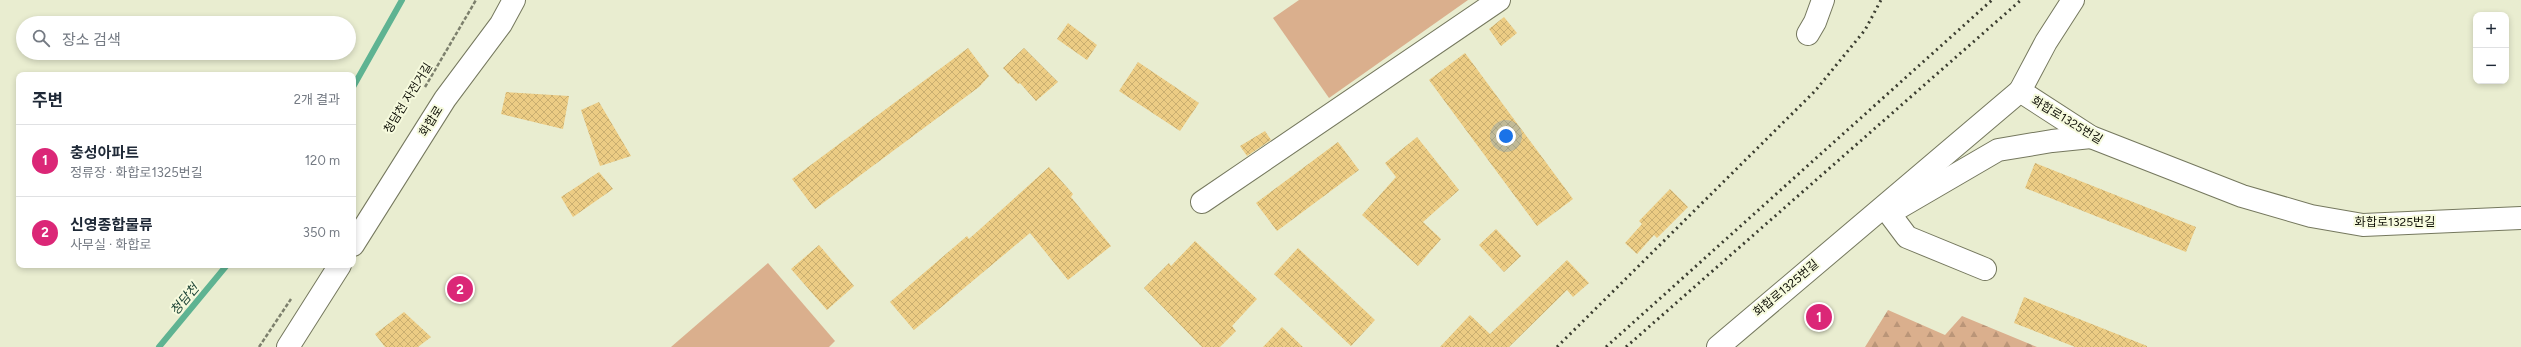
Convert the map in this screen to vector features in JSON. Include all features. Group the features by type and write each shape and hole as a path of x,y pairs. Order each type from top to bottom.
{"street":[{"name":"화합로","path":"356,240 445,99 501,24 514,0"},
{"path":"1202,202 1499,0"},
{"path":"1808,34 1815,22 1823,0"},
{"path":"2020,91 2046,42 2073,0"},
{"name":"화합로1325번길","path":"1718,347 2020,91 2091,137 2242,196 2311,216 2363,225 2521,218"},
{"path":"1837,245 1998,150 2052,140 2091,137"},
{"path":"1889,213 1907,237 1985,269"},
{"path":"2493,219 2521,223"},
{"path":"288,347 338,268"}],"path":[{"name":"청담천 자전거길","path":"421,94 476,0"},
{"path":"259,347 292,297"}],"green space":[{"path":"1299,0 1468,0 1329,98 1273,18"},
{"path":"768,263 835,341 829,347 671,347"},
{"path":"1888,310 1945,335 1962,316 2037,347 1865,347"}],"building":[{"path":"1504,17 1517,33 1501,46 1489,29"},
{"path":"1068,23 1097,45 1087,60 1057,39"},
{"path":"968,48 989,76 979,87 815,209 792,179"},
{"path":"1024,48 1058,82 1036,101 1020,83 1018,84 1003,68"},
{"path":"1465,53 1573,199 1537,226 1429,80"},
{"path":"1138,62 1199,103 1180,131 1119,91"},
{"path":"506,92 569,96 563,129 501,114"},
{"path":"599,102 631,156 600,166 581,110"},
{"path":"1265,131 1271,140 1247,156 1240,146"},
{"path":"1417,137 1459,190 1423,222 1441,239 1418,266 1362,215 1396,177 1385,163"},
{"path":"1338,142 1359,170 1277,231 1256,203"},
{"path":"2035,163 2196,227 2186,252 2025,188"},
{"path":"1049,167 1073,194 1071,197 1111,246 1068,280 1030,233 914,330 890,302 967,236 969,239"},
{"path":"599,172 613,189 573,217 561,197"},
{"path":"1670,189 1688,207 1657,238 1654,235 1637,254 1625,243 1642,224 1639,221"},
{"path":"1496,229 1521,256 1504,272 1479,245"},
{"path":"1195,241 1257,299 1232,326 1236,331 1220,347 1202,347 1144,288 1169,263 1171,266"},
{"path":"819,245 854,286 827,310 791,269"},
{"path":"1298,248 1375,320 1351,346 1274,274"},
{"path":"1567,260 1589,283 1573,297 1567,290 1509,347 1440,347 1470,315 1490,334"},
{"path":"2024,297 2147,347 2075,347 2014,323"},
{"path":"404,312 431,337 418,347 385,347 375,334"},
{"path":"1282,327 1303,347 1263,347"}],"waterway":[{"name":"청담천","path":"356,82 402,0"},
{"name":"청담천","path":"159,347 225,268"}],"railway":[{"path":"1557,347 1815,91 1865,30 1881,0"},
{"path":"1606,347 1992,0"},
{"path":"1626,347 2021,0"}],"place":[{"name":"신영종합물류","path":"460,289"},
{"name":"충성아파트","path":"1819,317"}]}
